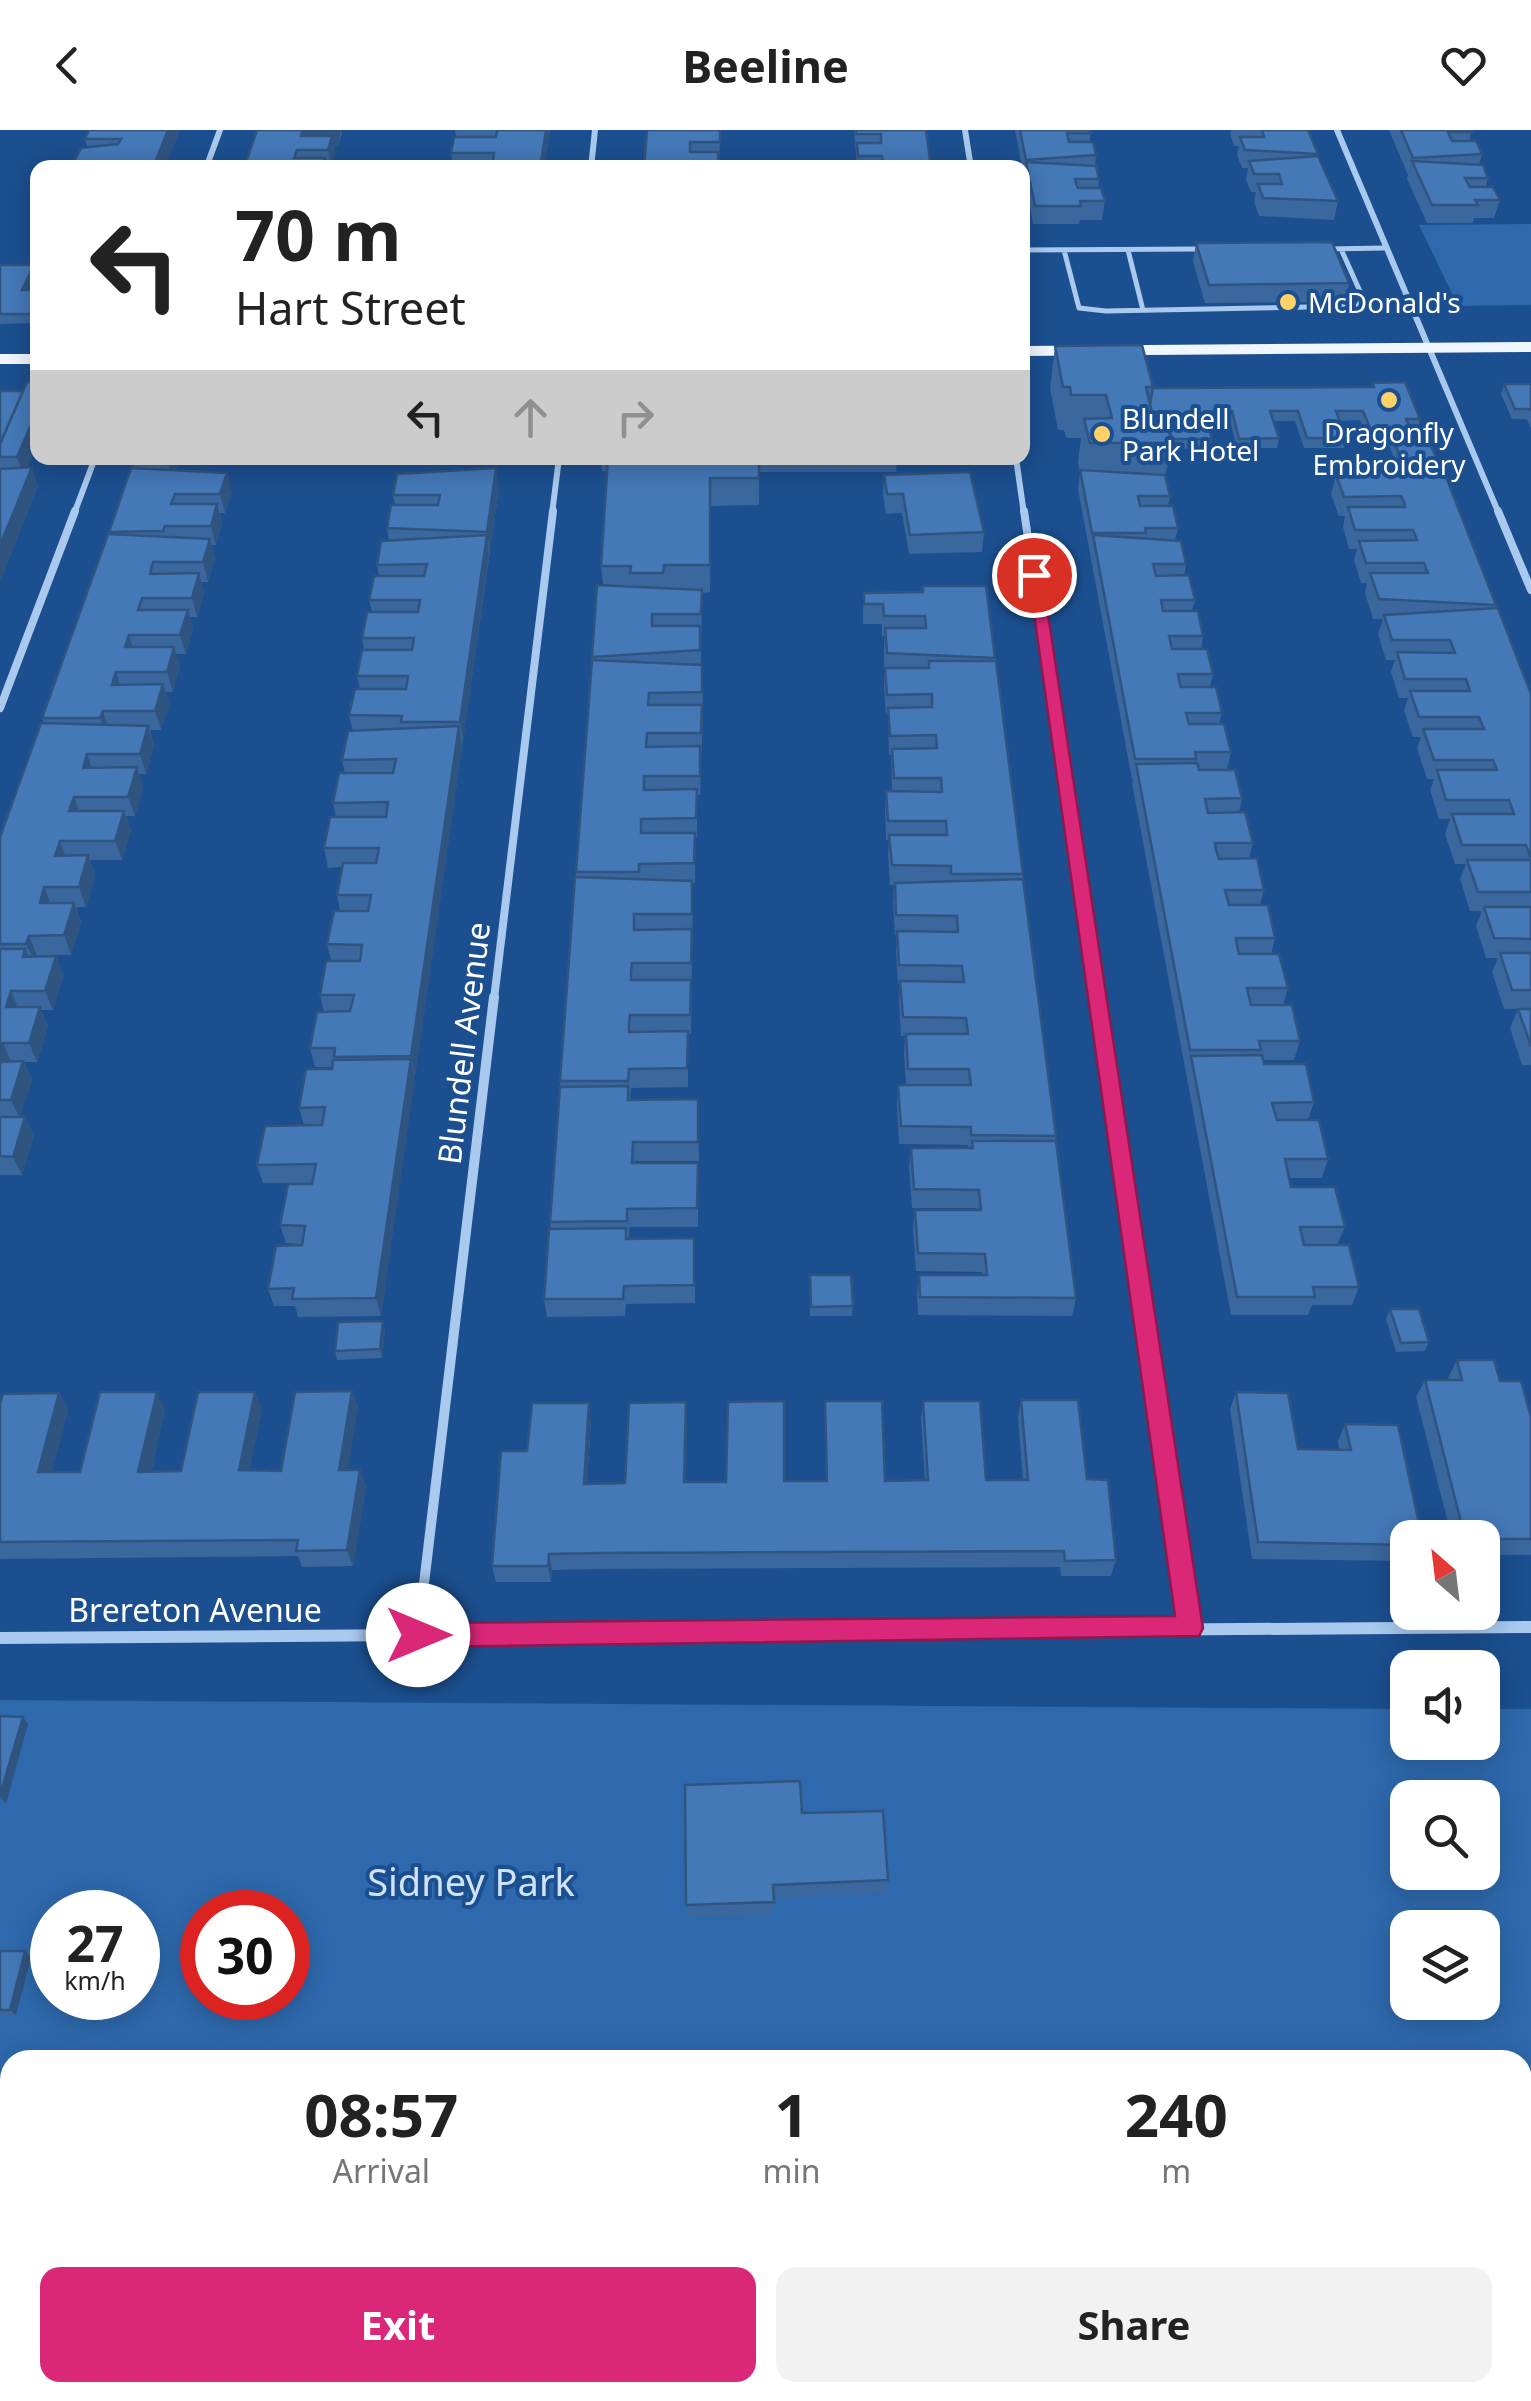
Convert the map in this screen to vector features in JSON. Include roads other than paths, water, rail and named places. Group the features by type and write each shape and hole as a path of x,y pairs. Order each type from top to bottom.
{"main road":[{"path":"1030,351 1531,347"},
{"path":"0,359 30,358"}],"street":[{"path":"209,160 220,130"},
{"path":"592,160 595,130"},
{"path":"964,130 970,160"},
{"path":"1337,130 1531,590"},
{"path":"0,708 91,465"},
{"name":"Blundell Avenue","path":"418,1635 558,465"},
{"path":"1017,465 1190,1628"},
{"name":"Brereton Avenue","path":"0,1638 1531,1627"}],"lane":[{"path":"1064,250 1079,308 1142,310 1358,306 1364,298 1342,248"},
{"path":"1322,249 1386,248"},
{"path":"1030,250 1206,250"},
{"path":"1128,250 1142,310"}],"place":[{"name":"McDonald's","path":"1288,302"},
{"name":"Dragonfly Embroidery","path":"1389,400"},
{"name":"Blundell Park Hotel","path":"1102,434"}],"park label":[{"name":"Sidney Park","path":"471,1881"}]}
